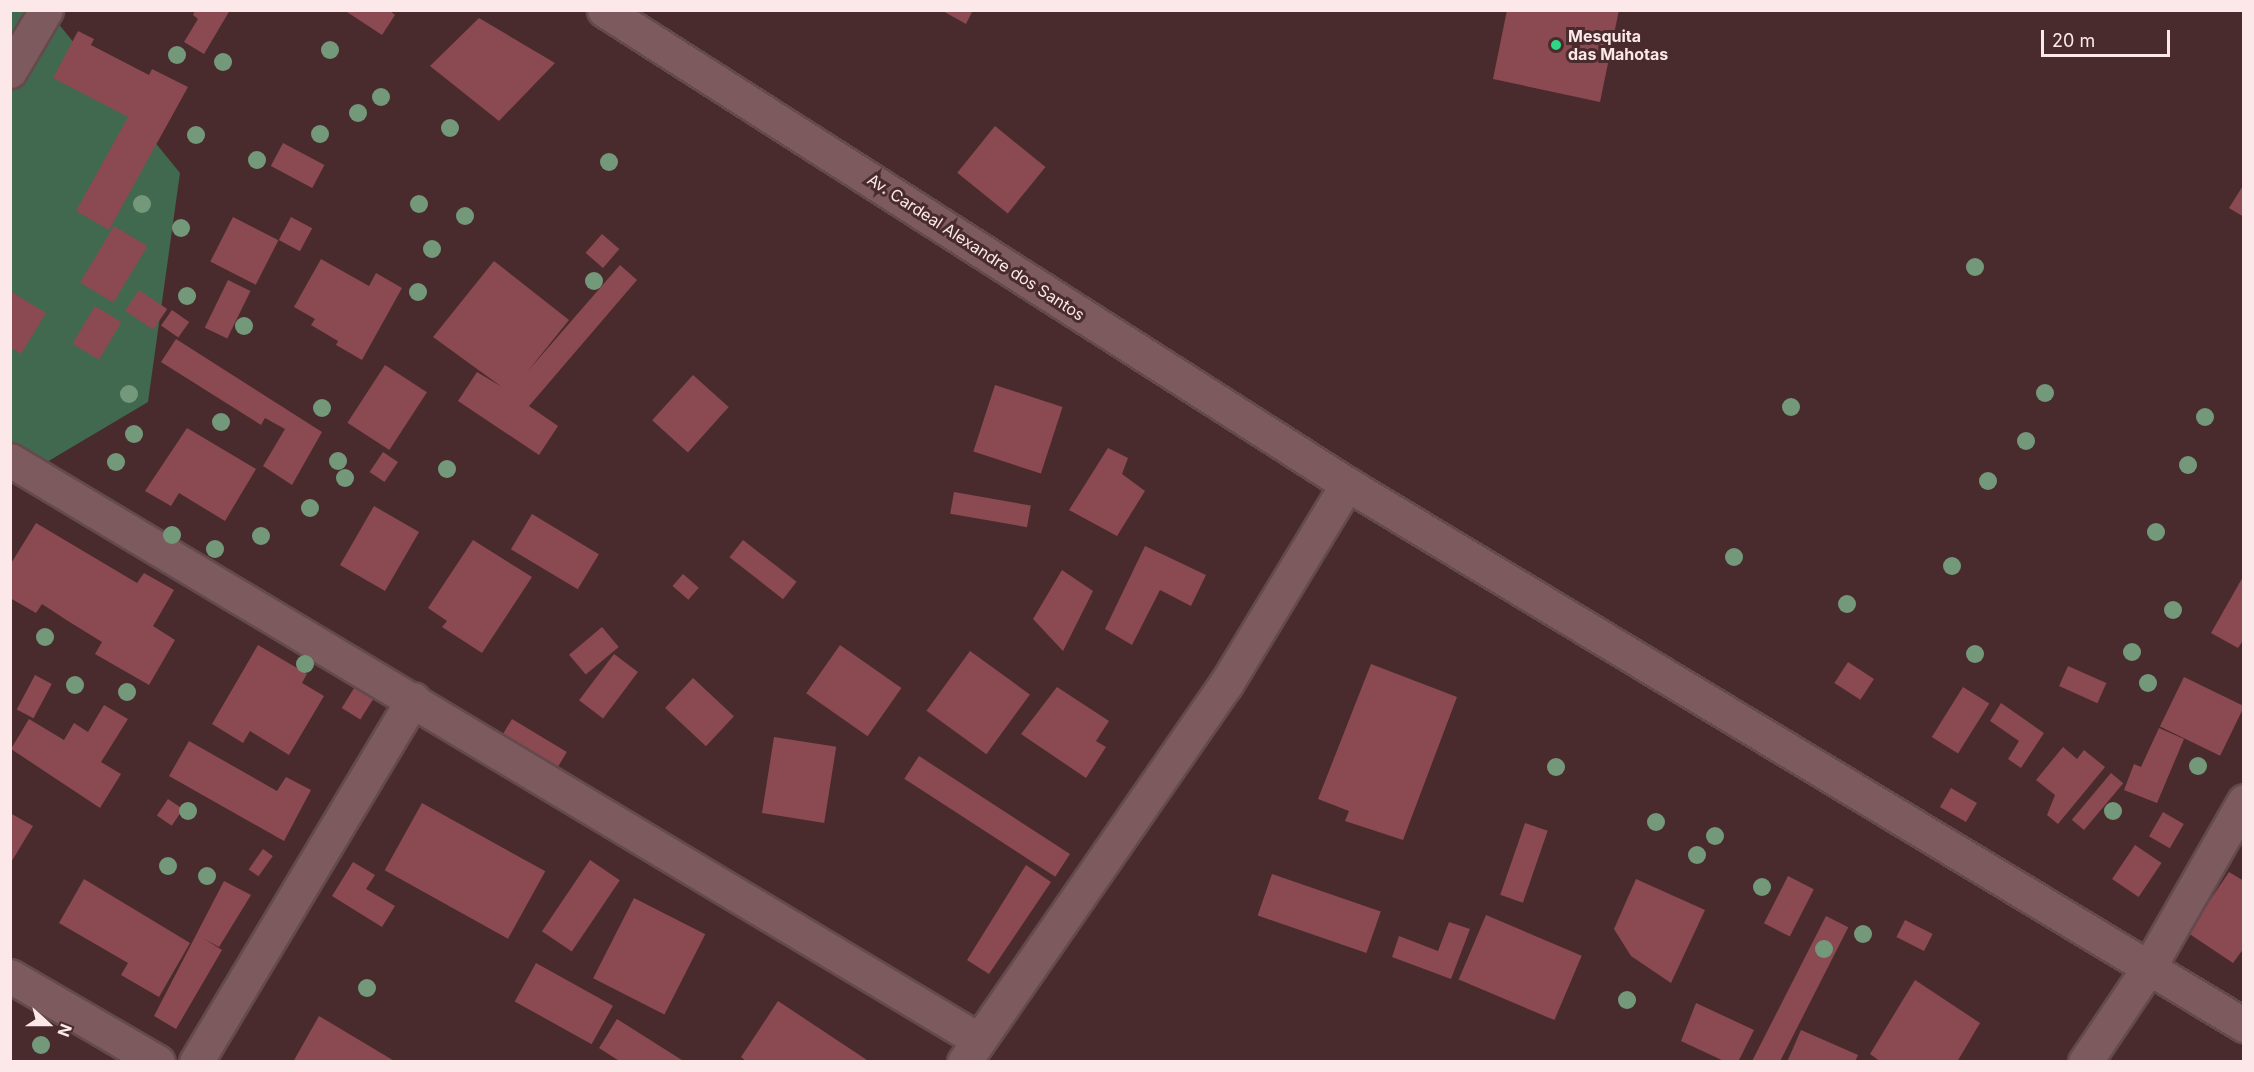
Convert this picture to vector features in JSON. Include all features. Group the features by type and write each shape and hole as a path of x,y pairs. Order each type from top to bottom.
{"street":[{"path":"10,71 46,10"},
{"name":"Av. Cardeal Alexandre dos Santos","path":"604,10 1347,484 2244,1025"},
{"path":"10,460 413,699 971,1051 1226,684 1347,484"},
{"path":"196,1062 413,699"},
{"path":"2085,1062 2149,967 2244,801"},
{"path":"10,976 155,1061"}],"green space":[{"path":"11,11 48,11 180,173 148,402 30,472 11,465"}],"building":[{"path":"195,10 230,10 204,54 184,42 198,19 193,15"},
{"path":"344,10 389,10 395,15 382,35"},
{"path":"941,10 973,10 966,24"},
{"name":"Mesquita das Mahotas","path":"1507,10 1619,10 1600,102 1493,79"},
{"path":"479,18 555,63 499,121 430,66"},
{"path":"78,31 94,39 91,45 149,75 152,69 188,87 109,230 76,211 128,117 53,78"},
{"path":"995,126 1046,167 1008,214 957,173"},
{"path":"283,143 324,165 312,188 271,166"},
{"path":"2244,184 2244,217 2229,208"},
{"path":"233,217 278,240 256,285 210,262"},
{"path":"291,217 312,228 300,251 279,240"},
{"path":"114,226 147,246 113,303 80,283"},
{"path":"602,234 619,249 603,268 586,253"},
{"path":"321,259 369,286 376,273 402,288 362,360 336,345 338,341 311,325 315,319 294,307"},
{"path":"494,261 569,320 527,372 620,265 637,280 529,406 558,426 539,455 458,401 477,372 502,387 433,337"},
{"path":"228,280 250,291 227,339 205,328"},
{"path":"139,290 167,309 153,330 125,311"},
{"path":"10,291 46,313 21,354 10,347"},
{"path":"95,306 122,322 99,360 72,344"},
{"path":"172,310 189,322 178,338 161,326"},
{"path":"176,339 322,432 292,485 263,466 285,429 265,418 261,425 161,362"},
{"path":"385,365 427,392 389,450 347,423"},
{"path":"693,375 729,407 688,452 652,420"},
{"path":"995,385 1063,407 1041,474 973,452"},
{"path":"187,428 256,469 225,521 179,493 171,506 145,491"},
{"path":"1108,448 1128,458 1122,474 1145,491 1117,536 1069,510"},
{"path":"383,452 398,462 385,482 370,472"},
{"path":"954,492 1031,506 1027,527 950,514"},
{"path":"374,506 419,532 385,591 340,565"},
{"path":"532,514 599,554 578,589 511,549"},
{"path":"36,523 137,583 144,573 174,590 153,626 175,640 149,685 95,654 102,642 42,604 36,613 10,598 10,565"},
{"path":"473,540 532,577 482,653 442,627 447,621 428,608"},
{"path":"743,540 797,582 783,599 729,557"},
{"path":"1145,546 1206,575 1191,606 1160,590 1132,645 1105,629"},
{"path":"1062,570 1093,591 1063,651 1033,619"},
{"path":"683,574 699,588 688,600 673,586"},
{"path":"2244,575 2244,639 2238,648 2211,633"},
{"path":"602,627 619,647 586,675 569,655"},
{"path":"258,645 307,674 302,683 324,696 289,755 250,731 243,743 212,724"},
{"path":"840,645 901,688 868,736 806,693"},
{"path":"970,651 1030,694 986,754 927,711"},
{"path":"614,654 638,672 603,718 579,700"},
{"path":"1848,662 1874,679 1860,700 1834,683"},
{"path":"1371,664 1457,697 1403,840 1345,821 1349,811 1318,799"},
{"path":"2068,666 2106,683 2097,703 2059,686"},
{"path":"35,675 52,684 33,718 17,709"},
{"path":"2184,677 2244,706 2220,756 2160,726"},
{"path":"693,678 734,716 706,746 665,708"},
{"path":"356,685 375,697 360,720 342,708"},
{"path":"1057,687 1109,721 1096,741 1106,747 1086,778 1021,734"},
{"path":"1963,687 1989,703 1958,753 1932,737"},
{"path":"2001,703 2044,733 2021,768 2008,759 2019,741 1990,721"},
{"path":"104,705 128,719 101,762 121,774 100,808 11,749 29,719 64,740 74,723 88,732"},
{"path":"512,719 567,752 554,773 499,740"},
{"path":"2159,728 2184,739 2157,803 2124,790 2134,764 2141,767"},
{"path":"774,737 836,747 824,823 762,813"},
{"path":"189,741 277,791 286,777 311,790 284,841 169,776"},
{"path":"2063,747 2077,759 2084,750 2105,767 2058,824 2047,815 2055,795 2036,780"},
{"path":"919,756 1070,854 1055,877 904,779"},
{"path":"2111,773 2123,783 2084,830 2072,820"},
{"path":"1951,788 1977,803 1966,822 1940,807"},
{"path":"168,799 183,809 172,826 157,816"},
{"path":"422,803 545,871 508,939 385,870"},
{"path":"2163,812 2184,824 2170,848 2149,836"},
{"path":"10,813 33,826 10,864"},
{"path":"1525,823 1548,831 1523,903 1500,895"},
{"path":"2135,845 2162,863 2139,897 2112,879"},
{"path":"263,849 273,856 258,876 249,869"},
{"path":"590,860 620,880 572,951 542,931"},
{"path":"353,862 375,875 366,889 395,906 382,927 332,896"},
{"path":"1026,865 1051,882 989,974 967,960"},
{"path":"2229,872 2244,881 2244,948 2233,963 2188,933"},
{"path":"1272,874 1381,911 1366,953 1258,916"},
{"path":"1788,876 1814,889 1790,936 1764,923"},
{"path":"84,879 190,943 159,997 121,975 128,963 59,923"},
{"path":"1636,879 1705,910 1671,983 1631,956 1614,929"},
{"path":"224,881 251,895 219,947 203,938 222,950 176,1029 154,1016"},
{"path":"634,898 705,934 664,1015 593,978"},
{"path":"1486,915 1582,956 1554,1020 1459,979"},
{"path":"1826,916 1848,927 1780,1062 1752,1061"},
{"path":"1905,920 1933,934 1924,951 1896,937"},
{"path":"1449,922 1470,929 1451,979 1392,957 1399,936 1438,951"},
{"path":"536,963 613,1006 592,1044 515,1001"},
{"path":"1915,980 1980,1023 1957,1062 1881,1062 1870,1054"},
{"path":"778,1001 870,1062 747,1062 741,1057"},
{"path":"1696,1003 1754,1030 1738,1062 1726,1062 1681,1041"},
{"path":"319,1016 396,1062 293,1062"},
{"path":"617,1019 685,1062 621,1062 599,1048"},
{"path":"1801,1030 1858,1055 1855,1062 1787,1062"}],"place":[{"name":"Mesquita das Mahotas","path":"1556,45"}]}
